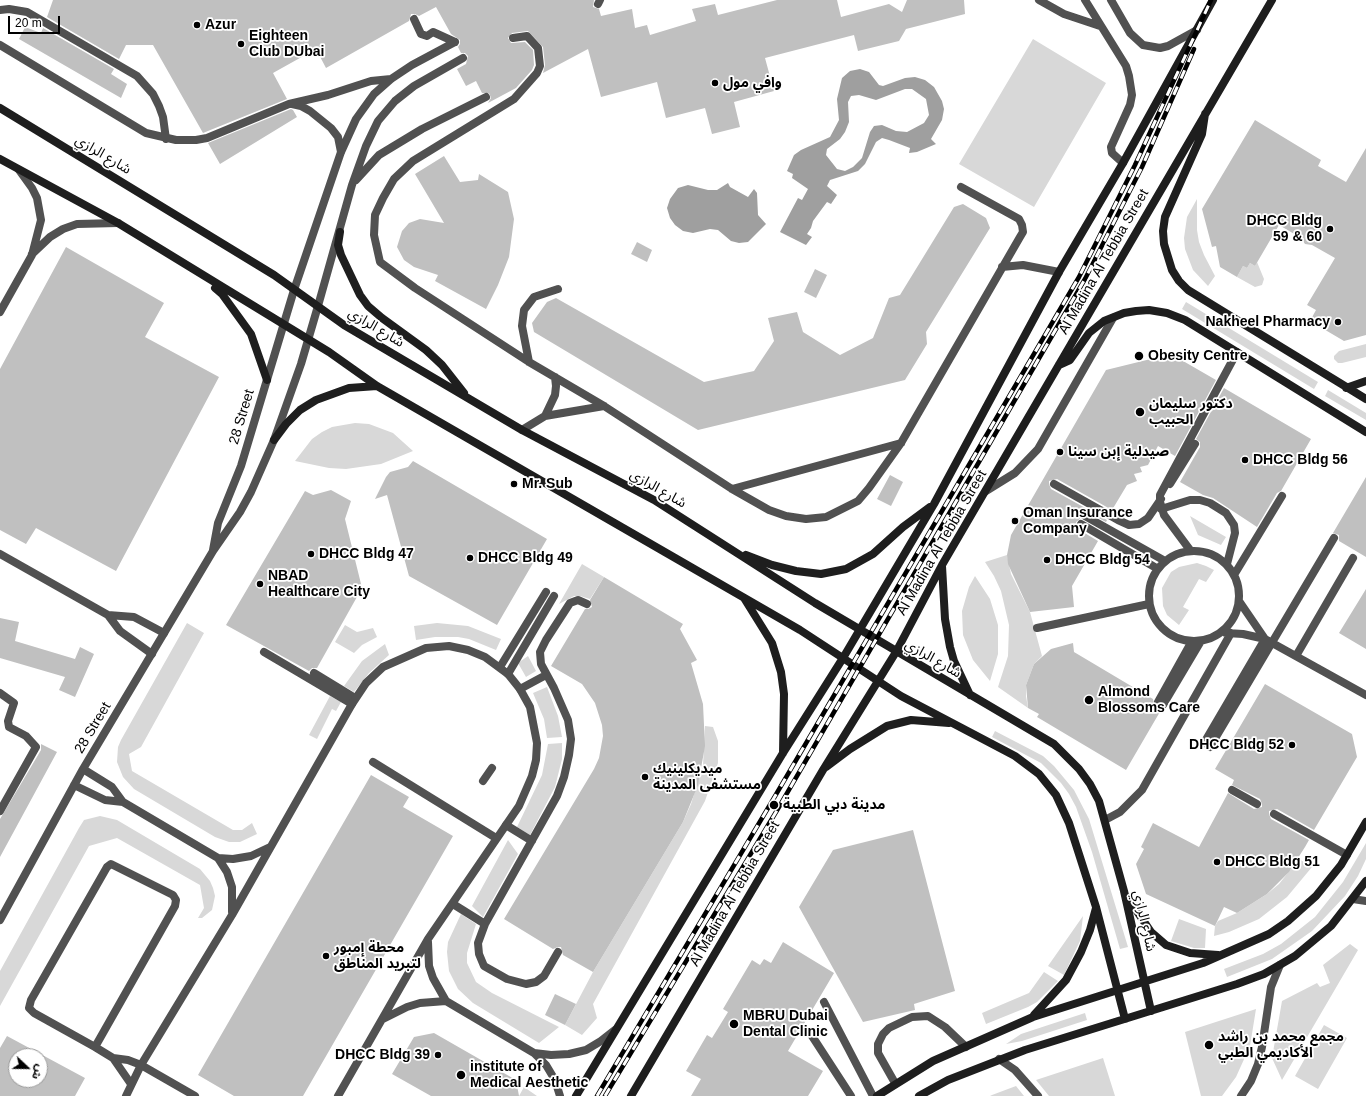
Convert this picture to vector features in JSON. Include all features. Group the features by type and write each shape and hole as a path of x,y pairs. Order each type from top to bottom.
{"street":[{"path":"1038,0 1064,14 1100,26"},
{"path":"1085,0 1126,66 1131,85 1130,105 1111,147 1112,153 1123,163"},
{"path":"1111,0 1130,33 1143,45 1160,48 1168,46 1197,30"},
{"name":"Al Madina Al Tebbia Street","path":"576,1096 783,753 844,658 934,504 1059,272 1123,163 1213,0"},
{"name":"Al Madina Al Tebbia Street","path":"631,1096 822,770 896,652 942,565 1272,0"},
{"path":"0,10 9,9 27,12 137,76 153,94 159,106 163,118 166,139"},
{"name":"28 Street","path":"213,551 218,523 239,472 294,290 341,152 356,119 374,94 391,79 412,65 455,42 433,32 427,36 421,34 414,19"},
{"path":"513,38 527,36 538,48 540,66 537,73 522,93 503,108 413,161 394,179 383,198 376,215 374,235 380,262 415,288 529,362 604,406 732,489 769,510 786,516 806,519 826,517 858,501 869,488 901,443 1023,232 1019,219 960,187"},
{"path":"0,45 146,133 166,139 186,141 207,138 289,104 328,95 371,81 391,79"},
{"name":"28 Street","path":"0,920 83,769 213,551 240,512 262,470 274,440 308,339 340,232 352,185 366,146 378,121 395,101 414,86 463,58"},
{"path":"352,185 379,155 422,129 486,97"},
{"path":"289,104 301,106 310,111 332,128 338,137 341,152"},
{"name":"شارع الرازي","path":"0,108 274,275 344,325 522,430 654,500 815,603 896,652 1031,729 1054,744 1068,756 1090,784 1105,820 1124,892 1151,1011"},
{"path":"1205,114 1202,134 1165,218 1163,231 1164,244 1172,270 1179,281 1188,290 1366,400"},
{"path":"0,159 118,223 195,272 308,339 377,386 800,630 901,696 1015,756 1039,774 1056,795 1070,823 1096,907 1125,1018"},
{"path":"19,170 32,188 40,209 38,231 32,255"},
{"path":"0,312 32,255 50,237 63,229 77,224 118,223"},
{"path":"340,232 338,245 341,255 352,281 364,301 382,318 426,350 442,365 465,395"},
{"path":"1002,267 1023,265 1059,272"},
{"path":"195,272 222,294 247,327 258,350 267,380"},
{"path":"529,362 522,326 524,310 534,297 558,289"},
{"path":"0,298 12,290"},
{"path":"1059,365 1070,360 1089,333 1096,326 1113,318 1136,311 1149,310 1167,313 1185,320 1366,432"},
{"path":"986,491 1015,473 1038,449 1113,318"},
{"path":"1190,550 1160,506 1162,488 1237,352"},
{"path":"545,416 555,395 555,377"},
{"path":"1346,388 1366,380"},
{"path":"274,440 286,424 300,410 316,400 349,388 377,386"},
{"path":"522,430 545,416 604,406"},
{"path":"732,489 901,443"},
{"path":"1054,484 1118,520 1129,525 1139,524 1148,518 1160,506 1195,444"},
{"path":"1234,575 1282,496"},
{"path":"1160,506 1190,500 1200,500 1210,503 1226,513 1234,525 1235,533 1227,564"},
{"path":"730,548 772,565 796,571 821,574 846,568 873,554 903,527 934,504"},
{"path":"1158,568 1083,520 1165,561"},
{"path":"1207,745 1268,641 1334,538"},
{"path":"1190,550 1203,551 1216,556 1227,564 1234,575 1239,588 1239,601 1236,613 1229,624 1221,632 1201,640 1192,641 1177,638 1164,630 1157,622 1149,604 1149,592 1152,580 1158,568 1165,561 1176,554 1190,550"},
{"path":"0,554 108,615 120,631 152,654"},
{"path":"1296,656 1354,558"},
{"path":"942,565 945,619 950,647 954,661 970,695"},
{"path":"500,667 546,592"},
{"path":"508,674 554,596"},
{"path":"742,596 772,643 781,672 784,694 783,753"},
{"path":"558,952 544,976 536,982 526,984 515,983 484,966 478,943 485,924 557,796 569,755 571,739 568,720 554,688 541,664 540,658 542,645 570,603 578,600 588,604"},
{"path":"1239,601 1268,641"},
{"path":"1037,628 1149,604"},
{"path":"108,615 134,617 164,633"},
{"path":"1221,632 1268,641 1366,695"},
{"path":"1105,820 1120,812 1142,790 1231,633"},
{"path":"1192,641 1160,703 1201,640"},
{"path":"126,1096 142,1065 232,915 354,701 366,683 383,667 426,648 449,646 468,650 485,657 508,674 520,689 530,707 537,742 536,760 532,776 519,806 428,939 338,1096"},
{"path":"264,652 354,701"},
{"path":"314,673 354,701"},
{"path":"520,689 546,675"},
{"path":"0,693 14,703 8,721 9,727 26,736 36,746 0,811"},
{"path":"822,770 850,749 887,726 911,720 955,724"},
{"path":"373,762 496,838"},
{"path":"483,780 492,768"},
{"path":"83,769 112,787 123,802 218,858 233,859 251,856 271,846"},
{"path":"74,785 105,800 123,802"},
{"path":"1232,790 1256,804"},
{"path":"1274,814 1347,855"},
{"path":"877,1096 895,1083 932,1061 1032,1017 1145,982 1221,956 1269,934 1288,921 1316,896 1347,855 1366,822"},
{"path":"506,825 532,841"},
{"path":"218,858 227,872 232,887 232,915"},
{"path":"95,1047 175,906 176,900 173,895 111,864 106,867 31,1000 29,1008 34,1013 113,1058 128,1060 142,1065 195,1096"},
{"path":"919,1096 948,1080 999,1059 1125,1018 1237,984 1280,965 1309,946 1331,926 1354,899 1366,881"},
{"path":"1124,892 1151,932 1166,945 1190,954 1221,956"},
{"path":"1354,899 1366,901"},
{"path":"453,904 485,924"},
{"path":"1032,1017 1066,980 1081,952 1090,930 1096,907"},
{"path":"428,939 429,966 432,978 446,1001 534,1053 546,1064 555,1080 560,1096"},
{"path":"1242,1096 1258,1064 1271,987 1280,965"},
{"path":"382,1019 407,1007 420,1003 446,1001"},
{"path":"824,1002 873,1096"},
{"path":"895,1083 878,1053 878,1044 883,1034 889,1028 912,1017 928,1016 945,1026 966,1047"},
{"path":"534,1053 551,1055 569,1054 586,1050 615,1030"},
{"path":"812,1036 851,1096"},
{"path":"113,1058 131,1084"},
{"path":"999,1059 1015,1070 1038,1096"}],"shaded area":[{"path":"1033,39 1106,83 1034,207 959,164"},
{"path":"860,69 869,72 879,85 883,86 905,78 915,77 925,80 934,87 942,101 944,109 942,120 931,139 936,144 917,152 909,153 910,148 889,140 882,138 876,142 865,164 858,171 830,180 827,186 837,195 831,204 827,202 813,221 807,234 812,237 806,245 780,232 798,198 802,200 808,189 792,178 793,174 787,171 794,155 801,150 830,137 839,120 837,99 842,78 850,71","holes":["905,89 912,89 926,99 929,115 924,123 907,132 896,131 882,125 874,126 870,132 862,158 853,167 845,171 837,169 826,155 827,149 840,139 845,132 849,122 848,102 851,96 859,95 876,100"]},
{"path":"728,183 730,187 748,197 754,189 757,193 758,215 766,224 748,242 739,243 731,241 718,230 710,229 693,233 683,231 675,225 670,218 667,208 670,199 678,188 688,185 708,190 717,190"},
{"path":"1197,199 1197,230 1199,242 1215,276 1208,286 1193,270 1185,249 1184,238 1187,217"},
{"path":"1257,262 1264,279 1262,285 1255,287 1237,277 1243,266 1247,268 1250,263 1255,266"},
{"path":"1186,302 1318,382 1314,389 1182,309"},
{"path":"1366,344 1366,357 1342,363 1338,363 1334,359 1334,356 1339,351"},
{"path":"1328,390 1366,413 1366,420 1325,396"},
{"path":"355,423 369,424 393,433 413,451 381,464 346,469 329,468 295,461 312,439 322,432 332,427"},
{"path":"1190,516 1226,537 1221,545 1198,535"},
{"path":"1007,555 1011,574 1030,612 1042,656 1034,664 1026,685 1028,708 998,687 1008,656 1009,625 1001,591 985,562"},
{"path":"1197,563 1214,570 1206,582 1199,579 1183,607 1189,610 1179,625 1167,615 1163,606 1162,588 1171,572 1179,567"},
{"path":"582,564 604,577 590,599 574,596 559,604"},
{"path":"975,576 990,599 998,625 998,654 990,681 973,660 963,635 962,611 969,587"},
{"path":"187,623 204,633 141,747 129,754 132,771 233,830 242,830 252,823 257,834 240,842 229,842 215,837 134,789 123,777 117,762 118,747 121,740"},
{"path":"437,623 468,626 501,639 496,650 469,639 458,637 435,637 416,640 414,626"},
{"path":"345,625 357,632 373,628 377,637 362,645 354,653 335,642"},
{"path":"385,644 389,655 369,673 354,692 344,686 362,661"},
{"path":"528,656 536,671 526,677 518,663"},
{"path":"547,687 558,716 562,737 547,738 544,719 533,693"},
{"path":"330,696 341,702 336,711 332,709 317,739 309,735"},
{"path":"705,726 713,727 718,741 718,763 705,801 593,1004 597,1018 582,1035 565,1025 593,972 683,822 691,804 703,766"},
{"path":"995,731 1043,756 1054,766 1074,790 1089,819 1128,947 1120,949 1092,852 1076,807 1069,794 1061,783 1041,763 992,737"},
{"path":"562,743 562,759 555,787 530,835 517,827 542,775 548,744"},
{"path":"100,816 117,820 200,869 210,881 213,888 215,896 212,910 202,918 198,918 204,908 200,885 117,838 89,846 0,1006 0,971 84,820"},
{"path":"508,840 518,854 483,917 472,906"},
{"path":"1366,843 1366,859 1358,876 1345,896 1312,931 1272,959 1227,977 1224,969 1263,954 1281,944 1315,917 1343,882"},
{"path":"1299,859 1312,867 1287,897 1259,919 1229,932 1214,936 1215,926 1218,921 1237,913 1267,894 1279,884"},
{"path":"461,914 476,924 467,953 467,963 476,982 492,993 559,1027 539,1043 473,1003 458,989 449,971 447,952 448,942"},
{"path":"1083,916 1080,941 1064,975 1048,966"},
{"path":"1179,919 1206,929 1205,948 1194,948 1171,941"},
{"path":"1350,944 1358,950 1282,1080 1272,1058 1282,1001 1317,983 1320,987 1330,983 1323,965"},
{"path":"1044,972 1058,981 1037,1002 986,1024 982,1013 1029,993"},
{"path":"1256,1009 1250,1046 1236,1077 1222,1096 1201,1096 1185,1032"},
{"path":"1085,1013 1087,1020 1022,1041 1006,1044 1021,1034"},
{"path":"1324,1025 1347,1038 1318,1089 1295,1076"},
{"path":"1103,1058 1115,1096 1049,1096 1036,1080"},
{"path":"1016,1086 1024,1096 990,1096 992,1095"},
{"path":"524,1087 537,1096 519,1096"}],"building":[{"name":"وافي مول","path":"53,0 594,0 593,7 599,9 601,16 632,9 635,28 647,25 650,35 696,21 692,9 715,4 718,15 777,0 837,0 841,17 889,4 902,12 907,0 964,0 965,14 906,29 899,41 858,51 854,35 765,58 774,91 734,102 740,127 712,134 705,108 666,118 657,82 601,97 588,49 543,73 545,65 543,47 528,31 512,33 508,38 511,43 525,42 533,50 534,65 532,70 516,88 488,103 491,98 489,93 482,93 476,81 466,86 457,69 466,64 468,56 465,53 461,53 458,47 460,40 451,34 436,7 419,16 411,14 409,21 326,68 316,49 273,73 287,99 203,133 153,45 126,45 119,59 47,17"},
{"path":"25,27 41,33 43,28 114,69 111,74 127,84 121,98 19,39"},
{"path":"291,109 297,117 220,164 208,143"},
{"name":"DHCC Bldg 59 & 60","path":"1255,120 1321,160 1318,166 1346,182 1366,148 1366,335 1344,341 1310,321 1316,310 1307,305 1335,258 1312,245 1305,244 1301,238 1279,225 1255,266 1250,263 1247,268 1243,266 1237,277 1220,267 1216,246 1212,247 1202,209"},
{"path":"444,156 460,182 478,180 479,174 508,192 514,219 509,257 498,285 486,309 435,281 438,275 414,267 404,260 397,247 402,231 409,223 420,219 444,223 415,174"},
{"path":"963,204 986,218 990,228 926,332 927,344 905,380 698,430 534,332 532,323 547,302 556,298 704,382 754,371 774,341 768,318 797,312 803,332 840,355 873,338 889,298 900,295 954,207"},
{"path":"637,242 652,250 647,262 631,254"},
{"path":"66,247 164,303 145,337 219,377 116,571 36,528 26,544 0,530 0,369"},
{"path":"815,269 827,275 816,298 804,292"},
{"name":"دكتور سليمان الحبيب","path":"1171,354 1216,380 1175,456 1158,446 1148,465 1140,467 1142,472 1134,474 1137,481 1127,485 1112,510 1057,479 1049,481 1051,489 1107,520 1106,522 1085,511 1080,513 1080,519 1076,522 1078,529 1098,541 1072,586 1074,607 1030,612 1008,564 1007,555 1011,535 1106,370"},
{"name":"DHCC Bldg 56","path":"1224,388 1311,439 1281,491 1277,493 1257,527 1213,498 1203,495 1180,482 1200,447 1200,442 1196,439"},
{"name":"DHCC Bldg 49","path":"413,461 547,539 497,625 409,576 387,495 375,499 390,472 408,467"},
{"path":"890,475 903,482 891,506 877,499"},
{"path":"1366,477 1366,557 1339,541 1339,535 1333,533"},
{"name":"DHCC Bldg 47","path":"331,490 351,501 345,519 362,588 317,668 312,668 309,671 226,625 305,491 313,495"},
{"name":"ميديكلينيك مستشفى المدينة","path":"604,577 683,624 680,629 697,660 691,663 703,704 705,746 698,785 683,822 593,972 563,955 561,947 553,949 504,919 594,769 599,758 603,736 602,725 595,703 582,684 551,666 585,609 592,607 590,600"},
{"path":"1366,589 1366,649 1339,633"},
{"path":"0,618 19,622 15,641 75,659 80,647 94,654 75,697 59,690 65,677 0,658"},
{"path":"1073,643 1074,652 1153,699 1154,705 1161,710 1126,770 1037,717 1039,714 1028,708 1026,685 1034,664 1051,649"},
{"path":"1265,684 1352,734 1357,757 1314,830 1277,809 1269,811 1271,819 1309,840 1289,872 1267,894 1237,913 1224,907 1215,926 1146,894 1136,864 1144,849 1141,847 1153,823 1199,847 1228,793 1254,809 1262,807 1260,799 1232,785 1234,780 1215,769"},
{"path":"41,744 57,752 0,857 0,819 41,750"},
{"name":"محطة إمبور لتبريد المناطق","path":"371,775 409,797 403,807 453,836 303,1096 234,1096 198,1075"},
{"path":"913,830 955,991 914,1004 915,1010 863,1022 799,907 833,850"},
{"path":"783,942 834,973 788,1051 823,1071 808,1096 691,1096 701,1079 686,1071 707,1035 712,1038 728,1012 723,1009 752,960 760,965 764,959 771,963"},
{"path":"555,994 576,1004 565,1025 545,1015"},
{"name":"DHCC Bldg 39","path":"434,1033 516,1080 519,1096 431,1096 392,1074 414,1037"},
{"path":"7,1036 29,1048 8,1048 8,1088 48,1088 48,1058 85,1078 75,1096 0,1096 0,1048"}],"railway":[{"path":"597,1096 771,803 1079,277 1135,165 1211,0"},
{"path":"605,1096 779,807 1085,279 1142,167 1194,49"}],"place":[{"name":"Azur","path":"197,25"},
{"name":"Eighteen Club DUbai","path":"241,44"},
{"name":"وافي مول","path":"715,83"},
{"name":"DHCC Bldg 59 & 60","path":"1330,229"},
{"name":"Nakheel Pharmacy","path":"1338,322"},
{"name":"Obesity Centre","path":"1139,356"},
{"name":"دكتور سليمان الحبيب","path":"1140,412"},
{"name":"صيدلية إبن سينا","path":"1060,452"},
{"name":"DHCC Bldg 56","path":"1245,460"},
{"name":"Mr. Sub","path":"514,484"},
{"name":"Oman Insurance Company","path":"1015,521"},
{"name":"DHCC Bldg 47","path":"311,554"},
{"name":"DHCC Bldg 49","path":"470,558"},
{"name":"DHCC Bldg 54","path":"1047,560"},
{"name":"NBAD Healthcare City","path":"260,584"},
{"name":"Almond Blossoms Care","path":"1089,700"},
{"name":"DHCC Bldg 52","path":"1292,745"},
{"name":"ميديكلينيك مستشفى المدينة","path":"645,777"},
{"name":"مدينة دبي الطبية","path":"774,805"},
{"name":"DHCC Bldg 51","path":"1217,862"},
{"name":"محطة إمبور لتبريد المناطق","path":"326,956"},
{"name":"MBRU Dubai Dental Clinic","path":"734,1024"},
{"name":"مجمع محمد بن راشد الأكاديمي الطبي","path":"1209,1045"},
{"name":"DHCC Bldg 39","path":"438,1055"},
{"name":"institute of Medical Aesthetic","path":"461,1075"}]}
